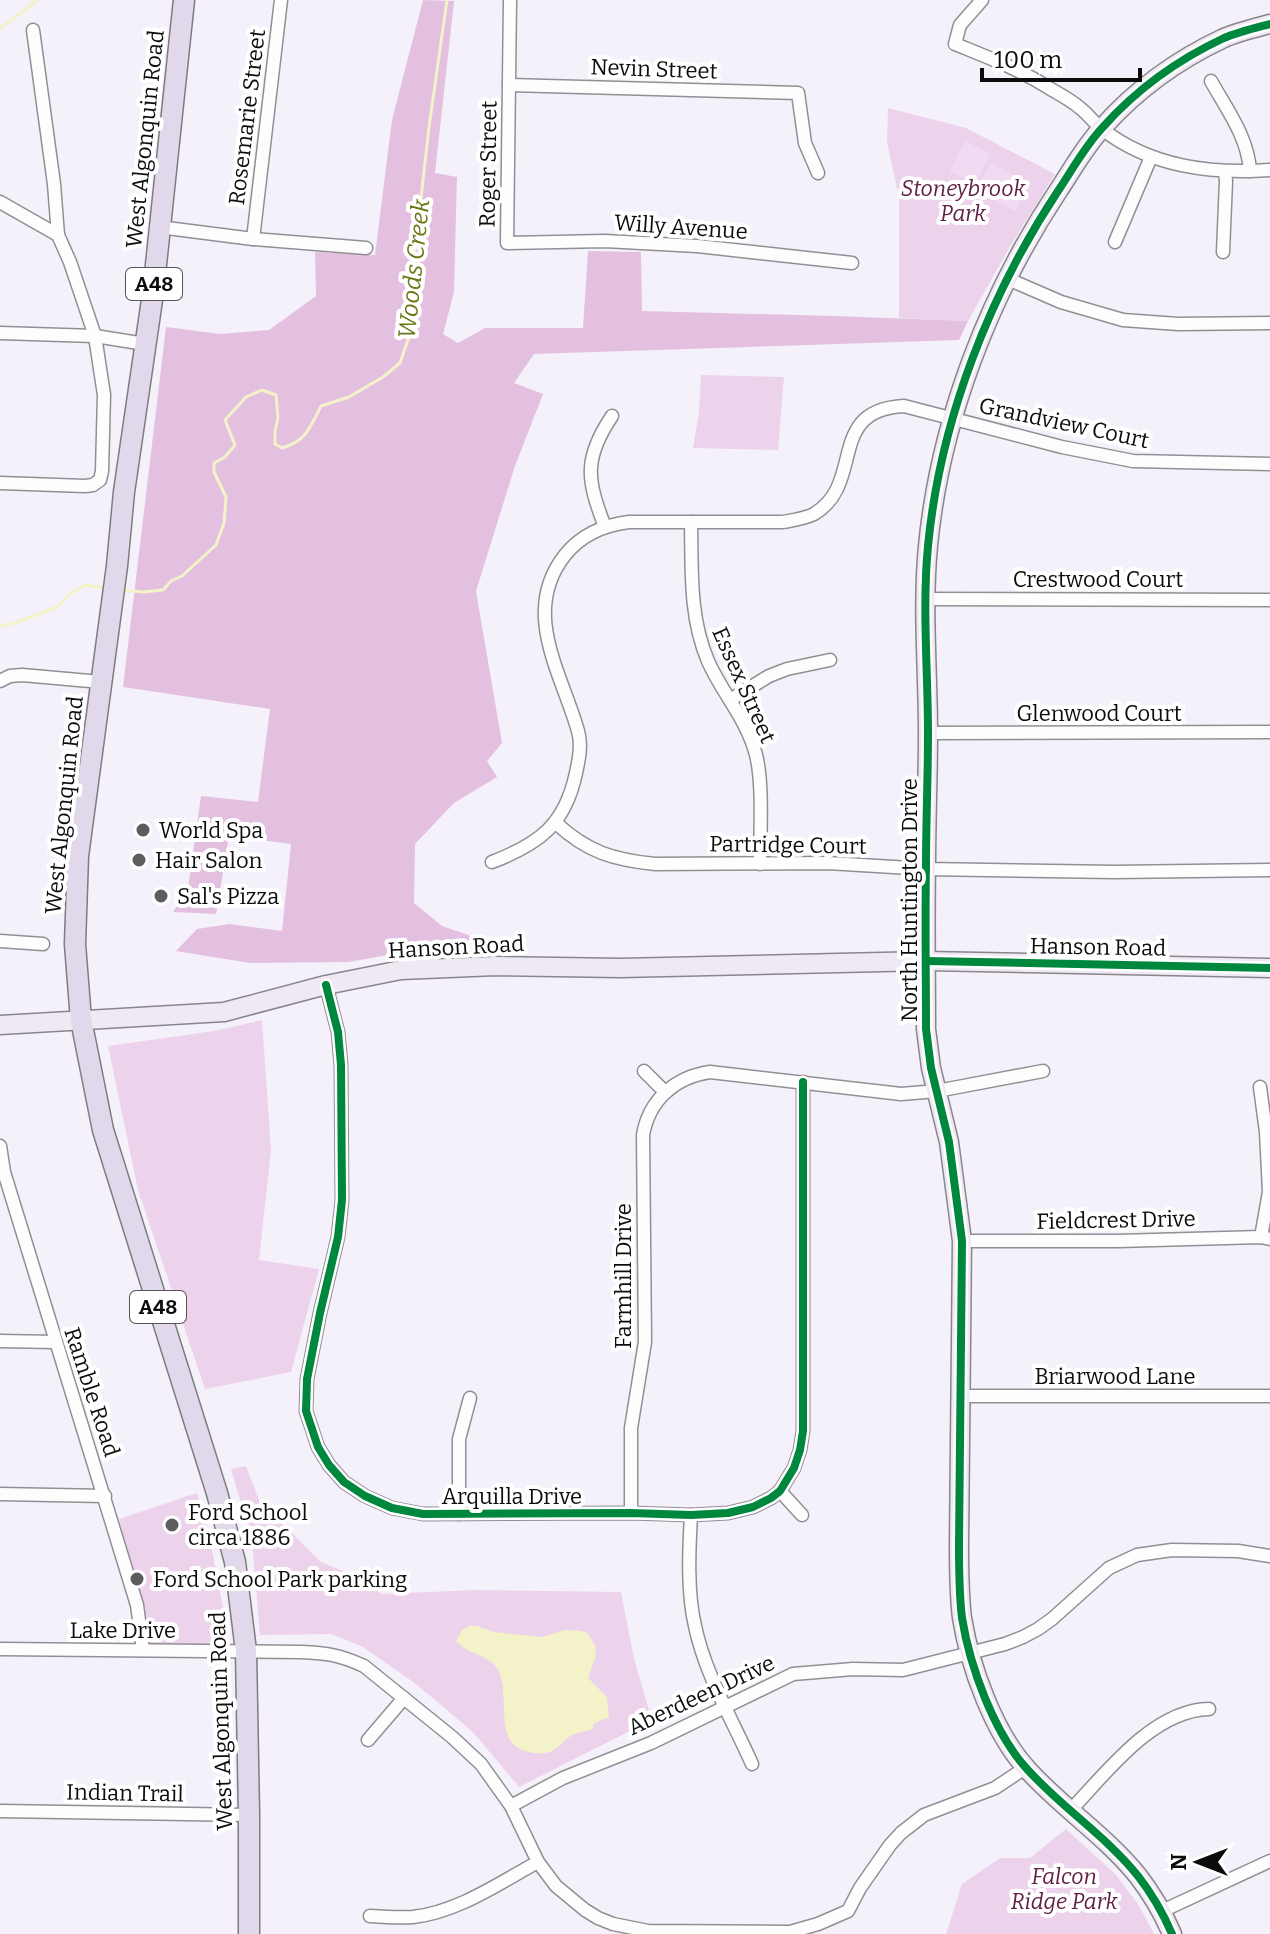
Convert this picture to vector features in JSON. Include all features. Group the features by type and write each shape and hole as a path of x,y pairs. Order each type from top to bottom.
{"main road":[{"name":"West Algonquin Road","path":"184,0 153,293 124,492 78,856 75,944 81,1020 103,1130 217,1493 235,1562 246,1651 249,1934"}],"street":[{"name":"Rosemarie Street","path":"253,239 281,0"},
{"name":"Roger Street","path":"507,243 510,0"},
{"path":"982,0 960,25 955,44 1021,71 1049,87 1078,106 1101,129 1151,157 1190,168 1225,172 1270,170"},
{"name":"North Huntington Drive","path":"1172,1934 1162,1911 1136,1873 1025,1768 998,1726 969,1653 962,1619 959,1587 962,1241 949,1142 928,1049 928,545 941,462 952,420 968,370 1025,241 1101,129 1129,101 1177,64 1224,38 1270,24"},
{"path":"0,483 93,485 100,480 103,460 104,395 95,336 58,235 33,30"},
{"path":"1211,81 1243,138 1250,171"},
{"name":"Nevin Street","path":"509,85 798,93 805,143 818,173"},
{"path":"1115,242 1151,157"},
{"path":"1223,252 1225,172"},
{"path":"0,202 58,235"},
{"path":"159,227 253,239 366,248"},
{"name":"Willy Avenue","path":"507,243 605,241 697,246 852,263"},
{"path":"1008,279 1061,302 1123,320 1178,324 1270,323"},
{"path":"0,333 95,336 145,344"},
{"name":"Grandview Court","path":"492,862 533,843 556,823 575,780 579,733 549,650 546,600 552,578 563,558 578,541 605,527 629,522 783,522 803,518 822,508 837,489 853,436 861,421 875,411 888,407 904,406 1105,457 1133,461 1270,464"},
{"path":"605,527 591,486 590,471 595,446 612,416"},
{"name":"Essex Street","path":"691,522 695,622 709,664 744,724 755,750 759,783 760,864"},
{"name":"Crestwood Court","path":"926,599 1270,600"},
{"path":"730,700 769,676 830,660"},
{"path":"0,681 22,675 101,682"},
{"name":"Glenwood Court","path":"928,733 1270,732"},
{"name":"Partridge Court","path":"556,823 586,847 609,856 655,864 828,863 926,869 1114,872 1270,870"},
{"path":"0,941 43,944"},
{"name":"Hanson Road","path":"0,1025 224,1012 326,985 401,970 926,961 1270,968"},
{"name":"Arquilla Drive","path":"326,985 338,1032 341,1065 342,1200 338,1237 307,1379 306,1411 318,1447 344,1482 365,1496 405,1512 459,1514 714,1515 742,1511 780,1491"},
{"path":"644,1071 665,1092 686,1078 710,1072 891,1094 922,1094 1043,1071"},
{"path":"802,1515 780,1491 794,1468 803,1431 803,1082"},
{"path":"1260,1087 1269,1192 1265,1238"},
{"name":"Farmhill Drive","path":"631,1513 631,1428 645,1342 643,1135 650,1112 665,1092"},
{"name":"Ramble Road","path":"0,1146 2,1172 137,1605 143,1650"},
{"name":"Fieldcrest Drive","path":"962,1241 1265,1238"},
{"path":"0,1341 55,1342"},
{"name":"Briarwood Lane","path":"961,1396 1270,1396"},
{"path":"459,1514 459,1439 470,1398"},
{"path":"0,1494 105,1496"},
{"path":"691,1515 691,1603 694,1624 708,1666 752,1764"},
{"name":"Aberdeen Drive","path":"511,1806 563,1778 651,1743 793,1674 853,1669 903,1670 1005,1644 1038,1629 1100,1574 1137,1555 1172,1550 1270,1556"},
{"name":"Lake Drive","path":"0,1649 330,1653 347,1658 364,1666 481,1764 511,1806 538,1862 571,1900 613,1924 638,1929 666,1932 790,1932 818,1924 848,1911 890,1845 924,1815 995,1788 1025,1768"},
{"path":"368,1740 404,1698"},
{"path":"1070,1811 1131,1746 1179,1716 1197,1709 1209,1709"},
{"name":"Indian Trail","path":"0,1811 249,1815"},
{"path":"1162,1911 1270,1861"},
{"path":"370,1916 416,1917 461,1904 538,1862"}],"green space":[{"name":"Stoneybrook Park","path":"888,108 966,128 1055,174 968,321 899,318 899,197 887,142"},
{"path":"701,375 784,377 778,450 693,448"},
{"path":"262,1020 271,1151 259,1260 319,1269 291,1372 205,1389 138,1190 108,1046 214,1031"},
{"path":"246,1466 262,1508 321,1562 365,1580 381,1594 478,1590 621,1592 634,1659 652,1720 519,1787 472,1731 416,1684 363,1647 331,1634 260,1635 252,1541 231,1469"},
{"path":"197,1493 210,1540 229,1637 221,1646 149,1645 119,1519"},
{"name":"Falcon Ridge Park","path":"1066,1829 1116,1875 1138,1904 1154,1934 946,1934 962,1884 1000,1858 1030,1858"}],"shaded area":[{"path":"423,0 454,1 435,173 457,177 454,292 443,334 458,343 485,328 583,328 588,251 641,252 642,311 968,321 959,340 534,354 514,383 543,394 515,466 476,591 502,743 487,761 497,777 454,803 415,844 414,903 442,926 480,939 348,962 250,963 176,951 197,929 229,924 282,931 291,844 229,836 216,914 173,912 188,888 201,796 258,802 270,709 123,687 166,327 221,334 269,330 316,296 315,252 375,255 392,120"},
{"path":"965,141 990,154 975,184 950,171"},
{"path":"991,163 1030,184 1015,211 976,190"},
{"path":"470,1626 542,1637 565,1630 587,1633 595,1645 596,1656 588,1678 607,1697 609,1717 593,1724 593,1729 572,1735 550,1752 531,1753 515,1746 506,1727 503,1689 497,1668 456,1641 462,1630"}],"waterway":[{"path":"0,28 38,0"},
{"name":"Woods Creek","path":"120,590 163,590 216,545 224,523 226,497 214,472 214,463 225,457 235,445 225,420 246,397 262,390 276,395 278,418 275,444 282,448 302,437 321,406 349,397 400,363 412,328 413,269 447,0"},
{"name":"Woods Creek","path":"0,626 57,607 85,585 105,588"}],"cycle path":[{"path":"1172,1934 1153,1897 1125,1861 1040,1783 1015,1754 994,1718 977,1678 962,1618 959,1545 962,1241 949,1142 931,1068 926,1029 926,569 934,499 956,406 1010,273 1058,191 1096,134 1144,88 1207,46 1270,24"},
{"path":"926,961 1270,968"},
{"path":"326,985 338,1032 341,1065 342,1200 338,1237 307,1379 306,1411 318,1447 344,1482 392,1508 423,1514 691,1515 728,1513 753,1507 780,1491 794,1468 803,1431 803,1082"}],"place":[{"name":"World Spa","path":"143,830"},
{"name":"Hair Salon","path":"139,860"},
{"name":"Sal's Pizza","path":"161,896"},
{"name":"Ford School circa 1886","path":"172,1525"},
{"name":"Ford School Park parking","path":"137,1579"}]}
